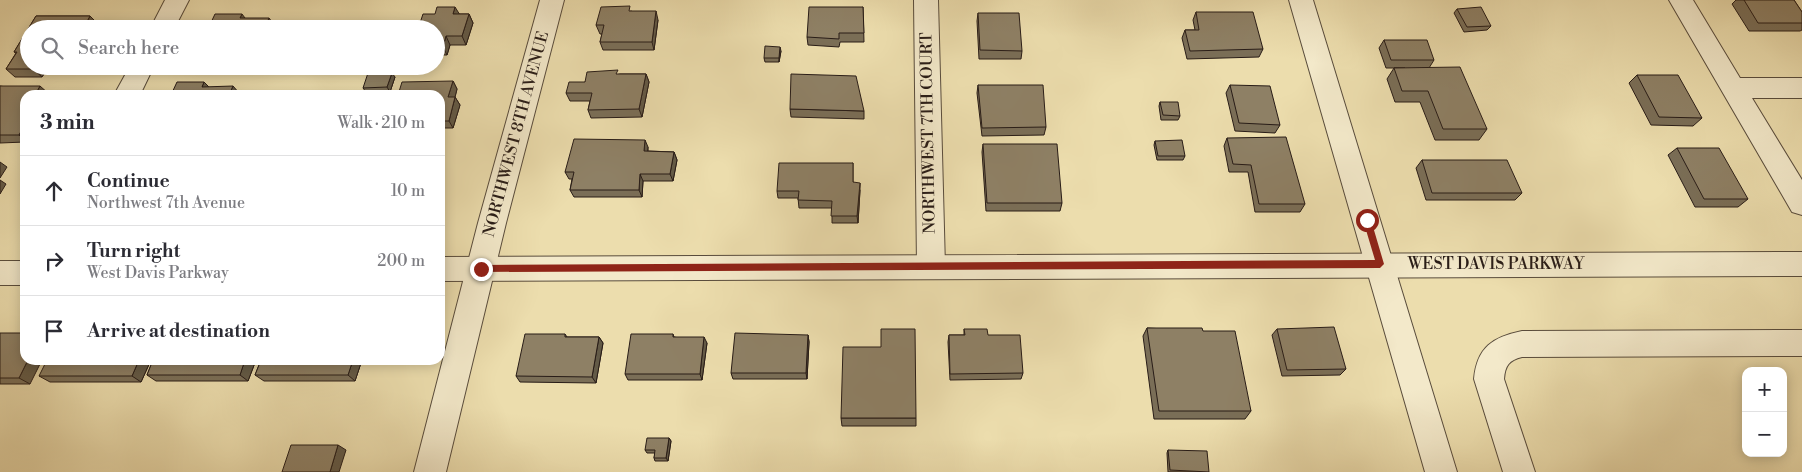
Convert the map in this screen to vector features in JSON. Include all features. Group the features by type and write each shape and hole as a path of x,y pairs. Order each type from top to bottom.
{"street":[{"path":"167,20 177,0"},
{"name":"NORTHWEST 8TH AVENUE","path":"430,472 552,0"},
{"name":"NORTHWEST 7TH COURT","path":"926,0 932,266"},
{"path":"1301,0 1441,472"},
{"path":"1682,0 1802,204"},
{"path":"130,90 137,75"},
{"path":"1733,88 1802,88"},
{"name":"WEST DAVIS PARKWAY","path":"445,269 1380,264 1802,264"},
{"path":"0,273 20,273"},
{"path":"1519,472 1489,379 1489,370 1493,359 1499,351 1522,344 1802,343"}],"building":[{"path":"1744,0 1794,0 1802,12 1802,23 1758,23"},
{"path":"630,6 629,11 656,11 652,42 600,42 604,25 596,25 601,7"},
{"path":"437,7 455,7 453,14 469,14 462,36 446,36 445,40 445,20 421,20 423,14 435,14"},
{"path":"809,7 863,7 864,33 839,33 839,39 807,37"},
{"path":"1481,7 1491,26 1467,27 1457,9"},
{"path":"1196,12 1253,12 1263,49 1190,51 1185,30 1199,30"},
{"path":"978,13 1019,13 1022,51 980,50"},
{"path":"215,14 242,14 240,18 269,18 268,20 212,20"},
{"path":"36,16 90,16 88,20 34,20"},
{"path":"1384,40 1427,40 1434,60 1391,60"},
{"path":"20,42 20,69 6,69 17,52 14,52"},
{"path":"765,46 780,47 779,58 764,58"},
{"path":"1460,67 1487,129 1443,129 1428,91 1402,91 1394,68"},
{"path":"618,70 616,74 646,74 639,109 588,110 592,93 566,93 569,82 585,82 587,72"},
{"path":"791,74 856,76 864,111 790,109"},
{"path":"367,75 391,75 387,87 363,88"},
{"path":"1637,75 1678,75 1702,118 1659,117"},
{"path":"453,81 448,97 455,97 449,121 445,121 445,90 400,90 402,82"},
{"path":"177,82 204,82 202,87 233,86 231,90 173,90"},
{"path":"978,85 1043,85 1046,127 982,128"},
{"path":"1230,85 1270,86 1280,125 1239,123"},
{"path":"0,86 40,86 38,90 20,90 19,135 0,135"},
{"path":"1160,102 1178,102 1180,116 1163,115"},
{"path":"1286,137 1305,204 1259,204 1251,165 1233,164 1227,138"},
{"path":"574,139 645,140 644,151 674,152 670,174 640,174 639,190 570,190 574,172 565,172"},
{"path":"1182,140 1185,156 1158,156 1155,141"},
{"path":"983,144 1057,144 1062,203 987,203"},
{"path":"1677,148 1719,148 1748,199 1704,199"},
{"path":"1422,160 1507,160 1522,193 1432,193"},
{"path":"779,163 853,163 853,182 860,183 857,216 831,216 832,201 798,200 799,191 777,191"},
{"path":"1334,327 1346,369 1287,370 1277,329"},
{"path":"1147,328 1202,328 1203,331 1235,331 1251,411 1159,411"},
{"path":"881,329 915,329 916,418 841,418 843,347 881,347"},
{"path":"964,329 987,329 988,335 1020,335 1023,373 950,374 949,335 965,335"},
{"path":"0,333 20,333 20,365 26,365 19,378 0,378"},
{"path":"735,333 808,335 806,373 731,373"},
{"path":"525,334 565,334 565,337 599,337 592,377 516,376"},
{"path":"631,334 673,334 673,337 704,337 700,374 625,374"},
{"path":"44,365 137,365 132,376 39,376"},
{"path":"151,365 243,365 240,375 147,375"},
{"path":"259,365 351,365 348,375 255,375"},
{"path":"647,438 669,438 666,458 654,458 655,450 645,450"},
{"path":"291,445 338,445 330,472 282,472"},
{"path":"1168,450 1207,451 1209,472 1170,470"}],"route":[{"path":"481,269 1380,264 1367,220"}]}
